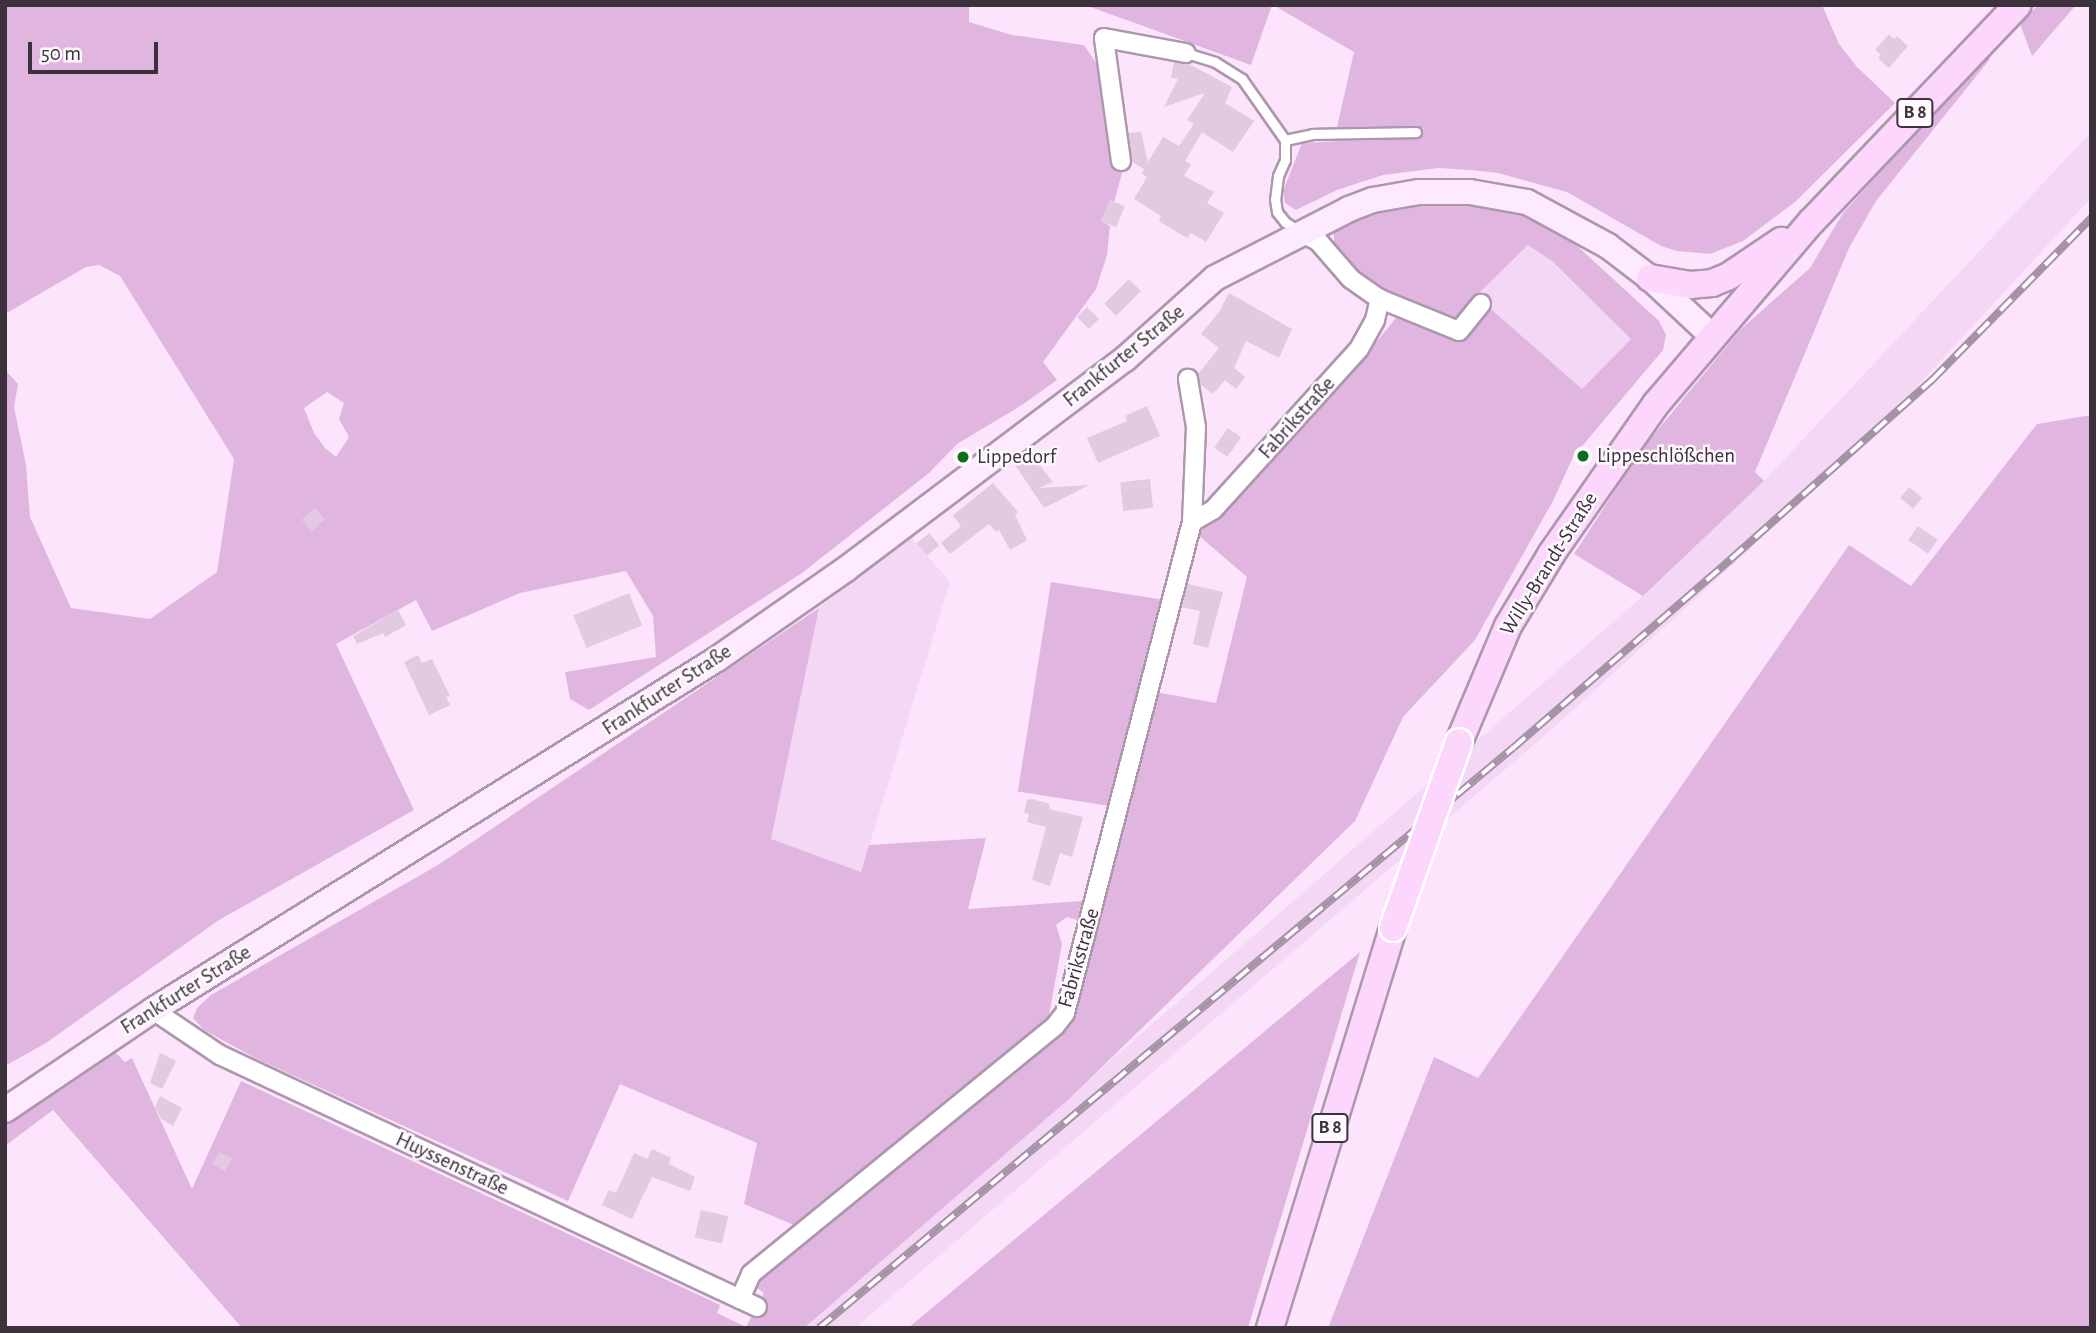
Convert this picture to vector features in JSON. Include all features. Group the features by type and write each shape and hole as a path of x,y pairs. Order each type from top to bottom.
{"main road":[{"name":"Willy-Brandt-Straße","path":"1270,1328 1393,928 1459,742 1508,625 1552,553 1656,404 1812,221 2018,5"},
{"name":"Frankfurter Straße","path":"5,1110 153,1010 718,659 846,569 1125,359 1215,278 1300,232 1373,200 1419,192 1470,192 1527,202 1608,246 1650,278 1712,336"},
{"path":"1650,278 1690,285 1712,283 1744,267 1812,221"}],"street":[{"path":"1121,161 1104,38 1186,53"},
{"path":"1300,232 1318,241 1351,279 1380,299 1459,331 1481,304"},
{"name":"Fabrikstraße","path":"1192,522 1213,510 1359,349 1375,320 1380,299"},
{"name":"Fabrikstraße","path":"740,1299 751,1274 1044,1035 1065,1013 1192,522 1196,427 1188,379"},
{"name":"Huyssenstraße","path":"153,1010 220,1055 757,1307"}],"lane":[{"path":"1186,53 1215,62 1242,79 1285,140 1285,160 1278,176 1275,200 1277,212 1285,222 1300,232"},
{"path":"1285,140 1313,135 1416,132"}],"shaded area":[{"path":"5,5 969,5 969,22 1012,35 1084,45 1107,79 1126,159 1114,202 1110,200 1101,221 1110,226 1107,255 1096,289 1043,362 1057,380 1022,405 957,444 929,473 802,573 589,710 570,699 565,672 656,657 653,616 626,571 520,593 432,631 416,600 336,644 414,810 219,920 46,1043 5,1066 5,370 18,384 14,407 26,465 30,517 71,608 150,619 217,572 234,459 120,276 99,265 86,267 5,314","holes":["327,392 344,403 339,419 349,437 336,457 314,433 304,408"]},
{"path":"1085,5 1272,5 1251,65"},
{"path":"1273,5 1822,5 1839,44 1857,67 1895,103 1795,202 1743,241 1710,254 1677,251 1661,246 1567,192 1498,173 1471,170 1438,168 1383,175 1337,190 1296,210 1285,203 1283,191 1302,143 1420,137 1424,128 1337,127 1354,52"},
{"path":"2038,5 2076,5 2032,56 2020,24"},
{"path":"1986,56 1990,59 1876,201 1849,248 1755,472 1764,481 1643,596 1574,554 1642,449 1740,330 1810,268 1843,213"},
{"path":"2091,132 2091,198 1912,392 1738,560 1551,730 855,1328 804,1328 1643,596 1764,481"},
{"path":"1456,202 1520,214 1549,226 1574,243 1659,321 1666,335 1663,350 1573,457 1554,499 1475,640 1403,717 1355,821 1069,1099 804,1328 242,1328 53,1110 5,1146 5,1122 108,1051 116,1053 125,1062 132,1058 192,1189 241,1081 720,1305 717,1313 746,1327 764,1293 757,1288 760,1276 1075,1019 1156,692 1216,703 1247,577 1198,535 1373,346 1400,313 1385,292 1364,279 1334,245 1334,232 1377,212 1429,203","holes":["1528,245 1552,261 1631,339 1582,389 1476,296"]},
{"path":"1528,245 1552,261 1631,339 1582,389 1476,296"},
{"path":"2091,415 2091,1328 1328,1328 1434,1057 1478,1078 1849,545 1911,586 2037,424"},
{"path":"910,536 950,582 861,872 770,839 819,608"},
{"path":"1051,582 1167,600 1133,810 1018,791"},
{"path":"819,608 771,839 861,872 869,845 986,838 968,909 1082,901 1077,920 1067,917 1056,925 1062,944 1048,1021 796,1226 744,1204 757,1143 620,1084 568,1201 257,1059 204,1030 193,1018 197,1008 211,995 438,865"},
{"path":"1360,952 1248,1328 908,1328"}],"building":[{"path":"1889,34 1894,39 1897,36 1908,46 1889,68 1878,58 1881,55 1875,50"},
{"path":"1174,62 1189,64 1232,87 1225,103 1254,121 1233,152 1202,132 1185,161 1191,164 1184,176 1214,192 1207,203 1224,213 1206,242 1191,233 1187,238 1159,221 1161,216 1134,199 1147,177 1142,174 1144,169 1132,162 1129,133 1141,132 1148,162 1163,137 1179,146 1194,124 1187,120 1205,93 1164,107 1178,79 1171,78"},
{"path":"1110,200 1125,206 1116,227 1101,221"},
{"path":"1129,279 1141,291 1116,316 1104,304"},
{"path":"1229,293 1292,329 1279,358 1246,341 1234,368 1245,377 1236,389 1225,380 1213,394 1200,384 1198,374 1219,348 1201,334 1219,312"},
{"path":"1087,307 1099,319 1089,329 1077,317"},
{"path":"1147,406 1160,436 1098,463 1087,438 1127,421 1125,416"},
{"path":"1228,428 1241,437 1227,457 1214,448"},
{"path":"1030,453 1053,482 1039,488 1089,485 1044,508 1015,465"},
{"path":"1150,479 1153,508 1123,511 1120,482"},
{"path":"993,483 1018,512 1015,515 1027,540 1010,550 999,530 996,532 989,524 950,554 941,543 961,526 953,515"},
{"path":"1909,487 1922,498 1913,509 1900,498"},
{"path":"315,508 325,519 312,531 302,520"},
{"path":"1918,526 1938,540 1928,554 1908,540"},
{"path":"929,533 939,545 927,556 917,543"},
{"path":"1188,584 1223,592 1208,648 1193,644 1200,611 1182,607"},
{"path":"629,593 642,625 586,648 573,615"},
{"path":"398,610 406,625 385,637 383,633 357,644 353,636"},
{"path":"418,655 422,663 432,659 450,696 446,697 450,705 429,715 404,662"},
{"path":"1027,800 1050,804 1049,809 1083,817 1072,857 1060,853 1050,886 1032,880 1046,827 1027,822 1029,814 1024,813"},
{"path":"160,1053 176,1061 162,1089 150,1083"},
{"path":"160,1096 182,1108 173,1126 161,1119 155,1107"},
{"path":"652,1149 671,1158 669,1164 695,1177 690,1191 652,1177 632,1219 602,1205 609,1190 616,1193 634,1153 647,1159"},
{"path":"220,1152 232,1159 225,1171 213,1164"},
{"path":"701,1210 728,1216 722,1244 695,1237"}],"railway":[{"path":"819,1328 1513,748 1731,559 1933,379 2091,218"}],"place":[{"name":"Lippeschlößchen","path":"1583,456"},
{"name":"Lippedorf","path":"963,457"}]}
